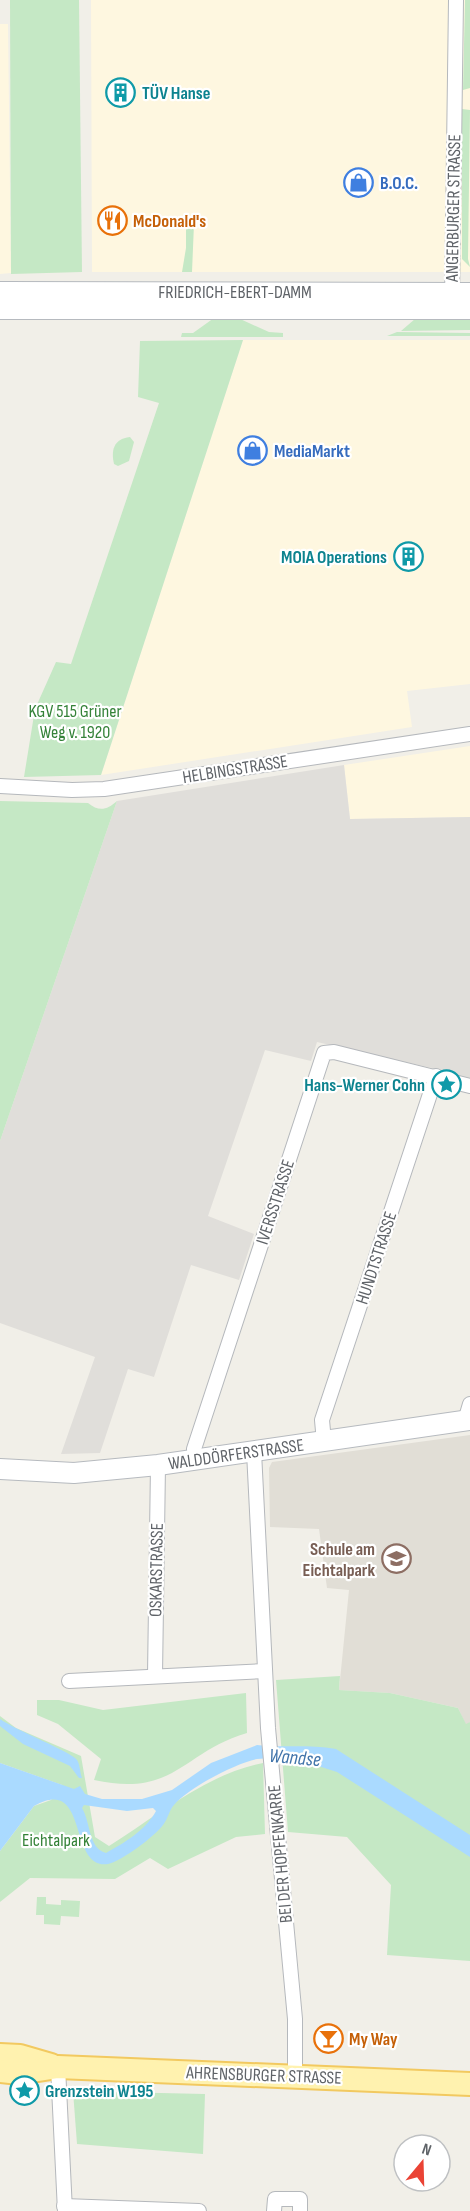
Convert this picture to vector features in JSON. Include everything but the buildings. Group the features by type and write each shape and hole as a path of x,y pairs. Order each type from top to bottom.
{"main road":[{"name":"FRIEDRICH-EBERT-DAMM","path":"0,292 461,301"},
{"name":"FRIEDRICH-EBERT-DAMM","path":"0,309 461,301"},
{"name":"WALDDÖRFERSTRASSE","path":"0,1469 74,1473 158,1465 324,1442 468,1415"},
{"name":"AHRENSBURGER STRASSE","path":"0,2055 20,2056 58,2067"},
{"name":"AHRENSBURGER STRASSE","path":"0,2071 19,2073 58,2067 470,2084"}],"street":[{"name":"ANGERBURGER STRASSE","path":"456,0 461,301"},
{"name":"HELBINGSTRASSE","path":"0,786 104,789 470,734"},
{"name":"IVERSSTRASSE","path":"195,1460 194,1449 324,1053 334,1052 436,1076"},
{"path":"436,1076 470,1086"},
{"name":"HUNDTSTRASSE","path":"324,1442 322,1420 436,1076"},
{"name":"BEI DER HOPFENKARRE","path":"254,1452 269,1742 295,2019 295,2076"},
{"name":"OSKARSTRASSE","path":"155,1676 158,1465"},
{"path":"69,1681 265,1671"},
{"path":"58,2067 64,2209 199,2211"},
{"path":"274,2211 274,2199 300,2199 300,2211"}],"shaded area":[{"path":"91,0 470,0 470,272 92,272"},
{"path":"0,24 8,24 11,273 0,274"},
{"path":"243,340 470,340 470,684 407,691 412,727 101,775"},
{"path":"470,746 470,817 350,819 344,765"},
{"path":"344,765 350,819 470,817 470,1081 432,1068 317,1042 311,1061 265,1050 208,1216 254,1234 239,1280 191,1265 154,1377 128,1369 100,1453 61,1454 95,1357 0,1323 0,1141 117,801"},
{"name":"Schule am Eichtalpark","path":"470,1435 470,1722 466,1725 458,1708 390,1693 339,1690 349,1590 327,1588 319,1529 270,1527 269,1468 272,1462"}],"green space":[{"path":"10,0 79,0 82,272 11,274"},
{"path":"465,0 470,0 470,88 463,90"},
{"path":"462,109 470,110 468,259 470,267 462,259"},
{"path":"186,215 194,224 192,272 182,272 186,248"},
{"path":"214,318 238,318 269,332 283,333 283,337 181,337 182,333 193,333"},
{"path":"461,318 470,320 470,330 401,331 415,319"},
{"path":"397,332 470,333 470,336 387,336"},
{"name":"KGV 515 Grüner Weg v. 1920","path":"243,340 101,775 24,777 35,709 56,662 71,664 159,403 138,397 140,341"},
{"path":"130,437 134,442 129,461 118,466 114,464 114,446 120,440"},
{"path":"0,801 88,803 103,809 117,801 0,1141"},
{"path":"340,1676 339,1690 390,1693 458,1708 466,1724 470,1722 470,1961 387,1955 391,1885 347,1837 288,1832 276,1680"},
{"path":"246,1693 247,1733 225,1741 161,1778 143,1783 121,1784 94,1780 101,1759 58,1724 37,1715 37,1700 59,1700 103,1710"},
{"name":"Eichtalpark","path":"0,1716 16,1728 81,1756 95,1837 109,1846 202,1786 242,1768 263,1763 265,1834 236,1837 168,1869 150,1858 115,1879 30,1878 0,1902 0,1851 34,1806 51,1800 62,1785 0,1763"},
{"path":"37,1897 46,1897 46,1904 61,1905 61,1900 80,1901 79,1917 61,1916 60,1925 44,1924 44,1915 36,1915"},
{"path":"73,2091 205,2094 203,2154 77,2144"}],"water":[{"path":"0,1719 73,1756 78,1762 82,1778 79,1778 70,1766 23,1744 0,1726"},
{"name":"Wandse","path":"257,1745 336,1749 470,1835 470,1857 337,1772 315,1765 287,1763 284,1758 248,1761 201,1784 174,1805 159,1830 138,1848 108,1864 95,1862 87,1853 71,1812 63,1802 52,1800 34,1806 0,1851 0,1763 74,1789 80,1786 85,1794 102,1799 142,1799 172,1790 211,1763","holes":["84,1805 127,1811 153,1808 156,1811 141,1830 127,1840 106,1853 100,1850 93,1841 82,1808"]}],"place":[{"name":"TÜV Hanse","path":"121,93"},
{"name":"B.O.C.","path":"359,183"},
{"name":"McDonald's","path":"112,221"},
{"name":"MediaMarkt","path":"253,451"},
{"name":"MOIA Operations","path":"408,557"},
{"name":"Hans-Werner Cohn","path":"446,1085"},
{"name":"Schule am Eichtalpark","path":"396,1559"},
{"name":"My Way","path":"328,2039"},
{"name":"Grenzstein W195","path":"24,2091"}]}
